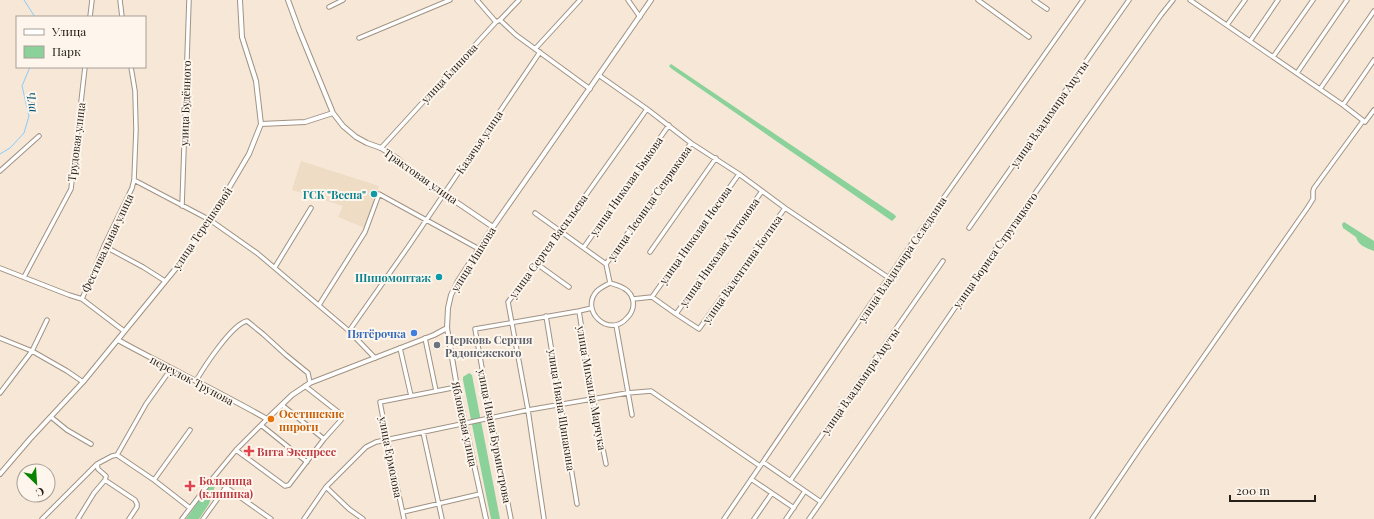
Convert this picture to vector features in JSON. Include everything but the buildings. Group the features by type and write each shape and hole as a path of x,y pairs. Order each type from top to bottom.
{"street":[{"path":"90,16 92,0"},
{"path":"120,0 122,16"},
{"name":"улица Будённого","path":"182,206 189,0"},
{"name":"улица Терешковой","path":"0,474 26,443 83,382 186,256 200,232 210,220 240,172 261,124 256,81 242,38 240,0"},
{"name":"Трактовая улица","path":"288,0 301,36 333,113 342,126 356,137 381,148 397,158 415,174 493,227"},
{"path":"329,7 343,0"},
{"path":"359,38 450,0"},
{"path":"477,0 496,22"},
{"name":"улица Блинова","path":"381,148 496,22 500,20 519,0"},
{"path":"535,49 580,0"},
{"path":"628,0 640,17"},
{"name":"улица Ишкова","path":"447,328 448,308 451,294 458,281 493,227 600,76 651,0"},
{"path":"978,0 1028,37"},
{"path":"1034,0 1047,9"},
{"name":"улица Владимира Селедкина","path":"724,519 889,278 1083,0"},
{"name":"улица Владимира Ацуты","path":"969,228 1129,0"},
{"name":"улица Бориса Стругацкого","path":"809,519 992,254 1172,0"},
{"path":"1190,0 1343,105 1363,121"},
{"path":"1227,25 1245,0"},
{"path":"1250,41 1278,0"},
{"path":"1273,57 1313,0"},
{"path":"1296,73 1347,0"},
{"path":"1320,89 1374,11"},
{"path":"500,20 516,35 590,89"},
{"name":"Казачья улица","path":"349,331 540,52"},
{"path":"1343,105 1374,60"},
{"name":"Трудовая улица","path":"24,277 71,189 85,68"},
{"name":"Фестивальная улица","path":"82,298 104,246 122,212 134,180 136,130 135,91 131,68"},
{"path":"600,76 647,108 692,143 889,278"},
{"name":"улица Сергея Васильева","path":"544,519 528,410 508,302 537,264 647,108"},
{"path":"1092,519 1308,207 1313,199 1312,191 1314,188 1363,121 1365,122 1374,110"},
{"path":"261,124 305,122 333,113"},
{"name":"улица Николая Быкова","path":"584,247 669,125"},
{"path":"0,171 39,136"},
{"name":"улица Леонида Севрюкова","path":"606,264 692,143"},
{"path":"650,252 716,158"},
{"name":"улица Николая Носова","path":"652,297 739,174"},
{"path":"134,180 210,220 257,253 349,331 375,358"},
{"name":"улица Николая Антонова","path":"676,314 762,191"},
{"path":"319,305 365,232 379,194 479,249"},
{"path":"275,267 311,208"},
{"name":"улица Валентина Котика","path":"676,314 699,329 785,208"},
{"path":"535,213 606,264 610,283"},
{"path":"104,246 165,281"},
{"name":"улица Владимира Ацуты","path":"790,482 944,261"},
{"path":"537,264 568,287"},
{"path":"0,268 82,298 124,331"},
{"path":"610,283 622,287 628,291 633,299 633,307 630,314 625,320 616,325 604,324 594,315 592,308 593,298 596,292 610,283"},
{"path":"633,299 652,297 676,314"},
{"path":"511,322 592,308"},
{"name":"улица Михаила Марчука","path":"579,311 593,399 606,464"},
{"name":"улица Ивана Щипакина","path":"546,316 577,504"},
{"path":"0,393 32,351 47,320"},
{"path":"196,381 215,352 230,334 243,322 247,321 308,373 310,384"},
{"name":"улица Ивана Бурмистрова","path":"511,322 475,329 511,519"},
{"path":"616,325 632,415"},
{"path":"182,519 236,450 292,395 304,386 447,328"},
{"name":"Яблоневая улица","path":"447,328 486,519"},
{"path":"0,338 32,351 83,382"},
{"path":"425,338 436,391"},
{"name":"переулок Трунова","path":"118,340 267,419"},
{"path":"400,348 411,396 458,387"},
{"path":"42,519 97,464 116,455 146,404 171,369"},
{"path":"236,450 285,486 289,485 324,439 341,420 342,415 304,386"},
{"path":"304,519 326,488 366,447 376,442 388,438 466,424 528,410 627,393 651,391 760,466"},
{"name":"улица Ермолова","path":"404,519 380,402 411,396"},
{"path":"282,405 324,439"},
{"path":"51,417 67,430 91,444"},
{"path":"261,425 307,462"},
{"path":"154,480 190,430"},
{"path":"423,432 442,519"},
{"path":"116,455 154,480 190,508"},
{"path":"763,462 821,502"},
{"path":"78,519 106,476 98,469 97,464"},
{"path":"213,478 271,519"},
{"path":"751,479 794,508"},
{"path":"104,480 135,500 137,507 129,519"},
{"path":"204,519 226,487"},
{"path":"326,488 349,509 363,519"},
{"path":"786,519 805,491"},
{"path":"754,519 772,493"},
{"path":"403,512 480,494"}],"shaded area":[{"path":"301,161 379,186 365,228 338,217 343,206 292,190"}],"green space":[{"path":"671,64 896,217 892,221 672,69 669,66"},
{"path":"1344,222 1374,241 1374,251 1363,246 1356,237 1343,228 1342,224"},
{"path":"469,373 472,375 500,519 491,519 463,380 463,377"},
{"path":"211,484 215,486 209,504 199,519 186,519"}],"waterway":[{"name":"Чла","path":"24,0 34,16"},
{"name":"Чла","path":"0,154 10,148 24,133 29,116 22,86 30,68"}],"place":[{"name":"ГСК \"Весна\"","path":"374,194"},
{"name":"Шиномонтаж","path":"439,277"},
{"name":"Пятёрочка","path":"414,333"},
{"name":"Церковь Сергия Радонежского","path":"437,345"},
{"name":"Осетинские пироги","path":"271,419"},
{"name":"Вита Экспресс","path":"249,451"},
{"name":"Больница (клиника)","path":"190,486"}]}
